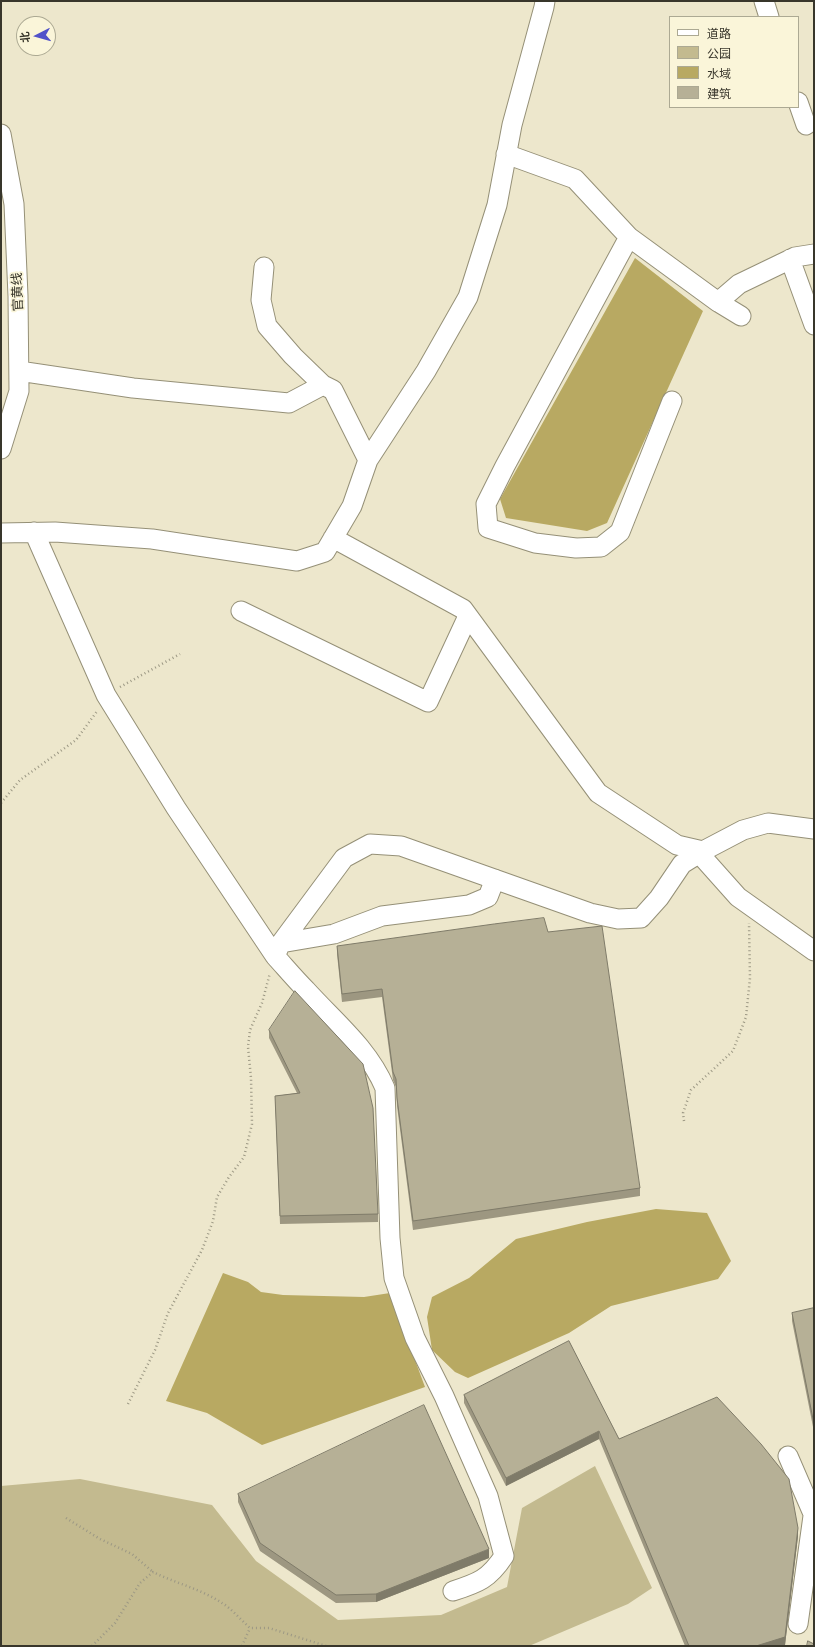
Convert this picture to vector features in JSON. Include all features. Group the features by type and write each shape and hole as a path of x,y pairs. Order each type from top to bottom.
{"street":[{"path":"1,533 55,532 152,539 297,561 325,552 352,506 368,460 426,371 468,297 497,204 512,125 545,1"},
{"path":"764,1 770,16"},
{"path":"799,105 806,125"},
{"name":"官黄线","path":"1,134 14,204 8,230 18,296 19,371 19,391 1,449"},
{"path":"506,154 575,180 629,237 718,302 740,316"},
{"path":"629,237 486,504 488,528 535,542 576,548 601,547 620,532 672,401"},
{"path":"718,302 739,284 790,259 814,254"},
{"path":"790,259 811,307 814,325"},
{"path":"264,267 260,300 268,326 293,356 323,385 333,390 368,460"},
{"path":"19,371 133,388 289,403 323,385"},
{"path":"34,532 106,695 176,808 306,990 347,1031 377,1070 385,1088 390,1238 394,1278 415,1338 444,1396 488,1496 504,1556 497,1567 479,1583 454,1591"},
{"path":"333,538 463,609 598,793 677,845 703,851"},
{"path":"240,611 428,702 468,616"},
{"path":"278,949 344,858 370,844 401,846 590,913 618,919 641,918 659,898 682,864 743,830 768,823 814,829"},
{"path":"703,851 706,860 738,897 814,950"},
{"path":"278,949 334,934 382,916 469,905 488,897 495,879"},
{"path":"788,1456 814,1516 798,1624"}],"path":[{"path":"1,803 20,780 76,740 95,716 106,695 180,654"},
{"path":"684,1121 683,1113 691,1090 733,1051 746,1017 750,978 749,905"},
{"path":"128,1404 155,1350 168,1313 202,1250 213,1221 217,1197 229,1177 244,1157 252,1124 251,1078 248,1047 250,1030 262,1003 278,949"},
{"path":"66,1518 100,1539 132,1554 153,1572 171,1581 199,1591 223,1603 250,1628 269,1628 326,1646"},
{"path":"92,1646 115,1623 140,1583 153,1572"},
{"path":"242,1646 250,1628"}],"green space":[{"path":"595,1466 652,1588 628,1604 529,1646 1,1646 1,1486 80,1479 212,1505 256,1561 338,1620 441,1615 507,1587 522,1508"}],"water":[{"path":"635,258 703,311 607,523 587,531 506,518 500,499"},
{"path":"656,1209 707,1213 731,1261 718,1279 611,1306 569,1333 468,1378 455,1372 432,1350 427,1317 432,1297 469,1278 516,1239 587,1222"},
{"path":"223,1273 248,1282 261,1292 283,1295 364,1297 390,1293 425,1387 262,1445 207,1413 166,1401"}],"building":[{"path":"544,918 548,932 602,926 640,1188 413,1221 397,1098 396,1079 393,1072 382,989 342,994 337,946"},
{"path":"295,991 363,1064 373,1108 378,1214 280,1216 275,1096 300,1093 269,1030"},
{"path":"814,1308 814,1424 792,1313"},
{"path":"569,1341 619,1439 717,1397 761,1444 789,1479 798,1528 785,1637 756,1646 689,1646 599,1431 506,1478 464,1395"},
{"path":"424,1405 489,1549 376,1594 336,1595 260,1543 238,1494"},
{"path":"808,1641 814,1644 814,1646 807,1646"}]}
